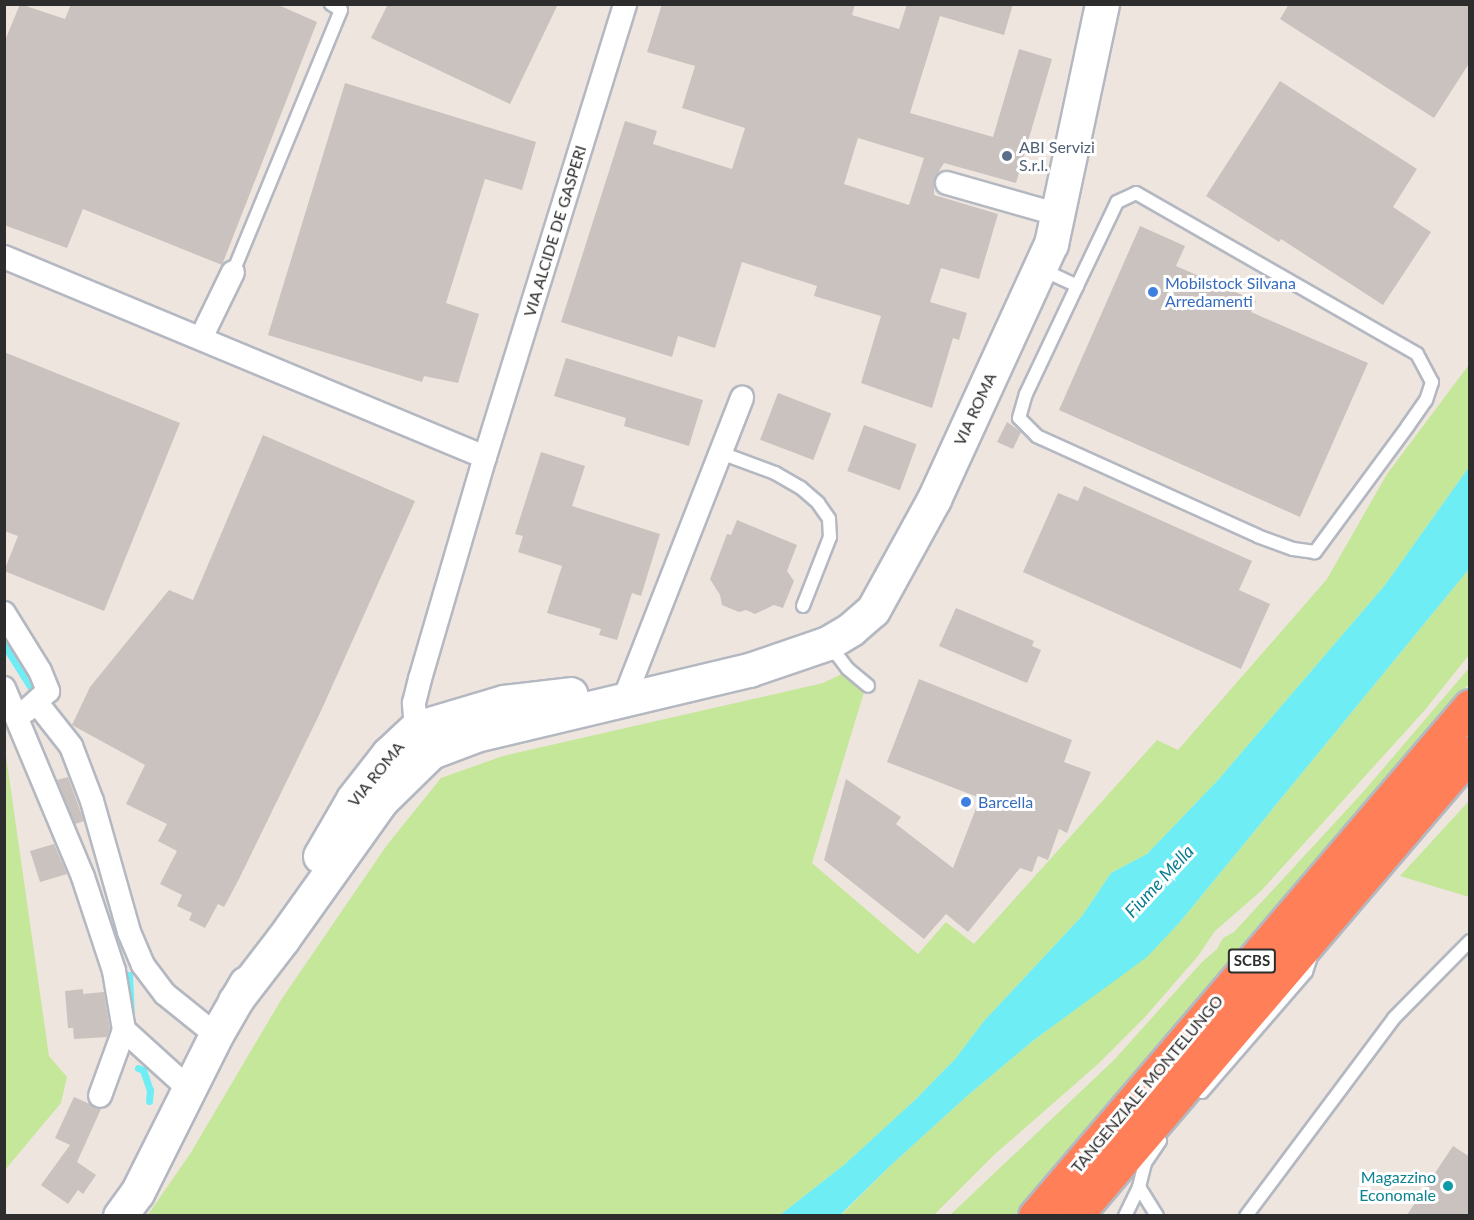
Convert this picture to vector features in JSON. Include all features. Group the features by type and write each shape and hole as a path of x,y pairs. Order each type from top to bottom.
{"highway":[{"name":"TANGENZIALE MONTELUNGO","path":"1035,1215 1470,706"},
{"name":"TANGENZIALE MONTELUNGO","path":"1075,1215 1470,753"}],"street":[{"name":"VIA ALCIDE DE GASPERI","path":"424,740 414,704 420,679 485,457 624,4"},
{"name":"VIA ROMA","path":"424,740 476,735 749,670 828,643 851,630 873,610 934,499 1040,268 1059,215 1102,4"},
{"path":"947,183 1059,215"},
{"path":"4,257 485,457"},
{"path":"201,338 233,272"},
{"path":"628,689 742,398"},
{"path":"4,613 40,671 48,691 38,703 18,717"},
{"name":"VIA ROMA","path":"120,1215 137,1193 216,1035 352,799 388,754 424,740 504,702 690,685"},
{"path":"4,688 83,877 114,971 124,1030 100,1096"},
{"path":"38,703 71,746 81,771 129,932 143,965 165,994 216,1035"},
{"path":"124,1030 188,1089"}],"lane":[{"path":"233,272 341,10 331,4"},
{"path":"1136,193 1417,354 1432,382 1426,400 1315,552 1293,549 1257,536 1037,436 1019,418 1026,394 1077,286 1117,202 1136,193"},
{"path":"1040,268 1077,286"},
{"path":"721,453 775,473 801,488 818,503 829,519 830,537 803,606"},
{"path":"828,643 848,669 868,686"},
{"path":"1191,1106 1306,972 1320,929"},
{"path":"1246,1215 1394,1018 1470,941"},
{"path":"1125,1215 1139,1187 1145,1163 1168,1132"},
{"path":"1139,1187 1157,1215"}],"green space":[{"path":"1468,366 1469,467 1385,585 1218,780 1147,854 1111,873 1082,916 984,1021 955,1059 916,1099 845,1164 780,1215 147,1216 190,1154 281,1000 387,845 441,778 503,756 823,683 844,673 865,689 812,863 918,954 946,922 974,944 1157,740 1178,750 1327,579 1387,474"},
{"path":"1469,569 1469,655 1424,711 1261,891 1215,931 1198,956 1145,1017 1098,1064 995,1154 934,1215 840,1216 890,1166 967,1096 1034,1040 1147,956 1180,922"},
{"path":"1469,668 1469,684 1015,1215 949,1216 1114,1060 1202,962 1217,949 1223,938 1234,932 1364,791"},
{"path":"5,749 49,1056 67,1077 61,1103 5,1170"},
{"path":"1469,801 1469,897 1400,876"}],"water":[{"name":"Fiume Mella","path":"1469,467 1469,569 1180,922 1147,957 1034,1040 967,1096 840,1215 780,1215 845,1164 916,1099 955,1059 984,1021 1082,916 1111,873 1147,854 1218,780 1385,585"}],"building":[{"path":"20,4 65,19 71,4 276,4 317,22 222,265 83,209 67,248 4,225 4,43"},
{"path":"388,4 558,4 510,104 371,38"},
{"path":"662,4 855,4 852,15 899,29 907,4 1013,4 1004,35 940,16 910,113 993,137 1019,49 1052,59 1016,183 944,163 934,179 934,195 998,214 979,279 941,268 930,302 967,313 959,340 953,338 932,408 861,383 881,316 814,296 817,286 742,262 715,348 678,336 672,357 561,322 625,121 657,131 653,144 732,169 745,128 682,108 695,66 647,52","holes":["858,138 924,158 909,205 844,184"]},
{"path":"1289,4 1470,4 1470,62 1434,118 1280,19"},
{"path":"1280,81 1417,169 1393,207 1431,232 1383,305 1281,239 1279,242 1206,196"},
{"path":"345,83 536,142 522,190 485,179 446,303 479,314 458,383 424,376 422,382 268,335"},
{"path":"1140,226 1185,246 1176,266 1256,301 1251,312 1368,363 1300,517 1059,410"},
{"path":"4,352 180,423 104,611 4,571 18,536 4,531"},
{"path":"566,358 703,400 689,446 624,426 626,418 554,396"},
{"path":"778,393 831,413 813,460 760,440"},
{"path":"1007,422 1021,432 1013,449 997,442"},
{"path":"864,425 917,444 900,490 847,471"},
{"path":"263,435 415,501 321,711 238,881 224,907 218,904 205,928 189,920 192,913 177,906 182,895 160,884 177,851 158,841 167,824 126,804 145,765 72,725 90,687 169,590 193,600"},
{"path":"541,452 585,466 572,506 660,534 641,596 632,593 617,640 599,635 601,629 547,613 562,566 518,552 523,536 515,534"},
{"path":"1084,486 1252,561 1239,590 1270,604 1241,669 1023,572 1058,493 1078,501"},
{"path":"737,520 797,545 787,571 794,581 783,608 774,605 755,614 746,610 739,612 722,605 720,595 710,579 727,534 731,535"},
{"path":"956,608 1034,641 1032,646 1041,650 1027,683 939,646"},
{"path":"919,679 1072,740 1064,762 1091,772 1067,833 1059,829 1048,860 1038,856 1032,872 1020,868 968,932 946,914 924,939 824,860 846,779 901,817 896,824 953,868 980,798 887,762"},
{"path":"68,777 84,821 75,824 57,780"},
{"path":"54,844 67,874 40,882 30,851"},
{"path":"83,989 83,994 104,992 110,1029 107,1037 74,1039 73,1028 68,1028 65,991"},
{"path":"74,1097 101,1109 77,1162 96,1175 83,1194 78,1190 68,1204 41,1185 70,1145 55,1138"},
{"name":"Magazzino Economale","path":"1453,1146 1470,1157 1470,1215 1407,1215"}],"waterway":[{"path":"4,645 33,691"},
{"path":"129,975 131,1017"},
{"path":"138,1068 143,1070 150,1090 149,1101"}],"place":[{"name":"ABI Servizi S.r.l.","path":"1007,156"},
{"name":"Mobilstock Silvana Arredamenti","path":"1153,292"},
{"name":"Barcella","path":"966,802"},
{"name":"Magazzino Economale","path":"1448,1186"}]}
